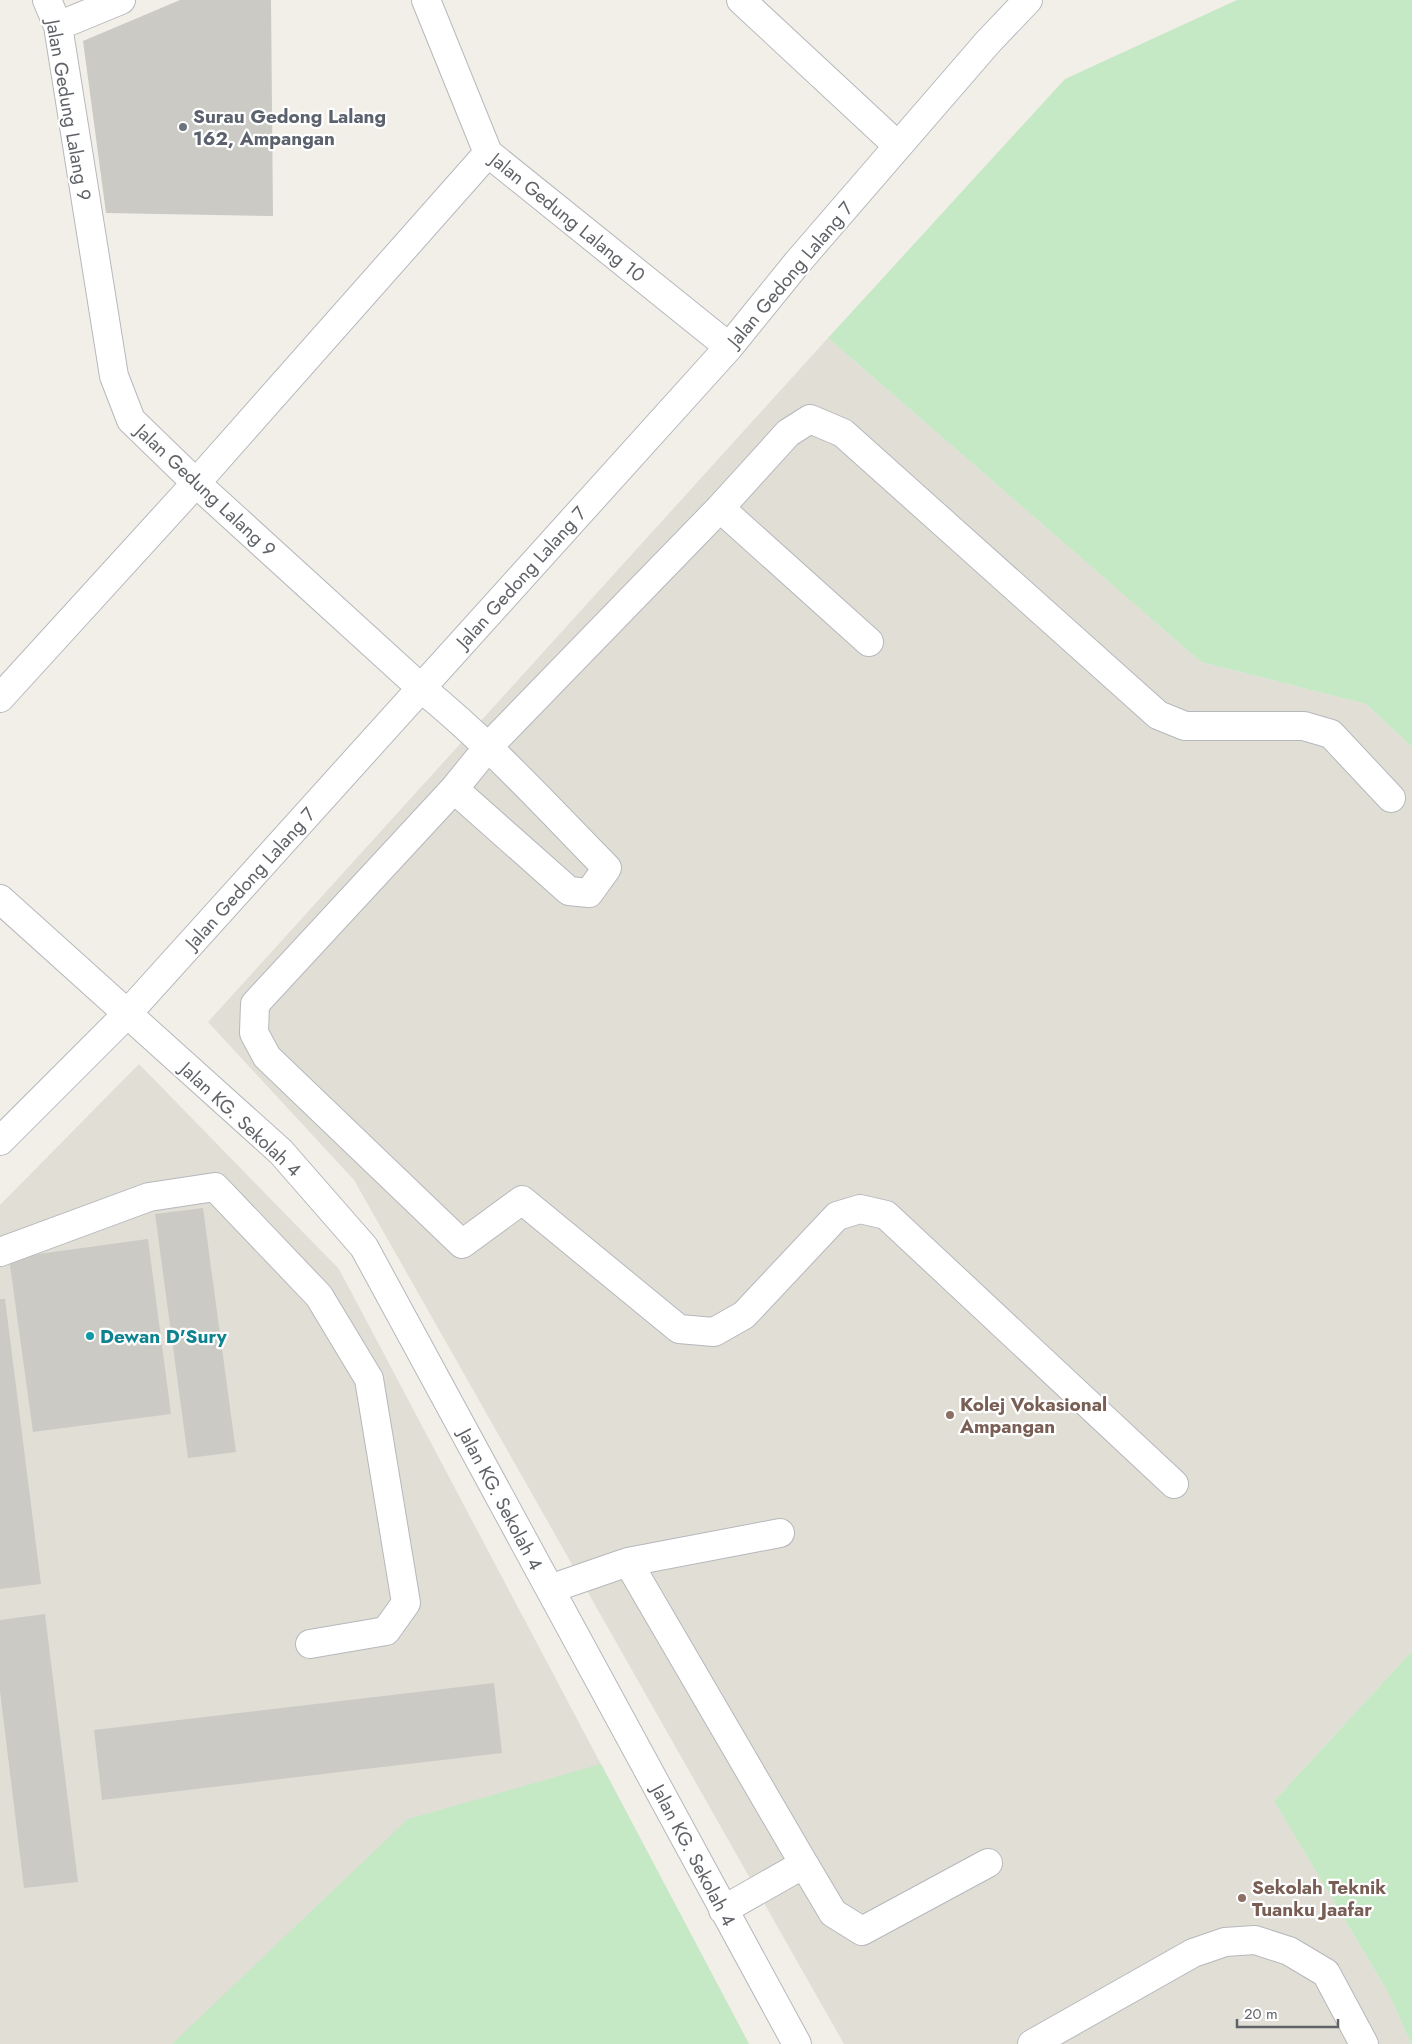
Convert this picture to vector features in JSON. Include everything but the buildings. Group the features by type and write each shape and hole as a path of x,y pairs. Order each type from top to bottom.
{"street":[{"name":"Jalan Gedung Lalang 9","path":"47,0 58,26 114,376 130,420 196,483 488,747 607,868 589,893 569,891 454,789"},
{"path":"58,26 122,0"},
{"name":"Jalan Gedung Lalang 10","path":"426,0 488,153 729,347"},
{"path":"741,0 898,146"},
{"name":"Jalan Gedong Lalang 7","path":"0,1141 127,1014 729,347 898,146 988,42 1028,0"},
{"path":"0,698 196,483 488,153"},
{"path":"1174,1484 886,1215 860,1209 837,1216 744,1315 714,1332 679,1329 522,1200 462,1244 267,1057 254,1033 255,1004 454,789 488,747 720,508 788,433 810,419 843,433 1158,715 1185,726 1304,726 1332,734 1391,798"},
{"path":"720,508 869,642"},
{"name":"Jalan KG. Sekolah 4","path":"0,899 281,1152 364,1248 797,2044"},
{"path":"0,1252 149,1197 215,1187 319,1296 369,1379 406,1603 386,1632 310,1644"},
{"path":"550,1589 628,1562 780,1533"},
{"path":"628,1562 832,1913 862,1931 988,1864"},
{"path":"723,1910 804,1864"},
{"path":"1032,2044 1193,1953 1225,1942 1255,1940 1289,1951 1326,1973 1364,2044"}],"shaded area":[{"name":"Kolej Vokasional Ampangan","path":"828,338 1201,662 1366,704 1412,747 1412,1651 1274,1801 1389,1994 1411,2044 844,2044 354,1180 208,1022"},
{"path":"139,1064 339,1269 749,2044 0,2044 0,1205"}],"green space":[{"path":"1237,0 1412,0 1412,747 1366,704 1201,662 828,338 1065,79"},
{"path":"1412,1651 1411,2044 1389,1994 1274,1801"},
{"path":"601,1764 749,2044 172,2044 408,1819"}],"place":[{"name":"Surau Gedong Lalang 162, Ampangan","path":"183,127"},
{"name":"Dewan D'Sury","path":"90,1336"},
{"name":"Kolej Vokasional Ampangan","path":"950,1415"},
{"name":"Sekolah Teknik Tuanku Jaafar","path":"1242,1898"}]}
